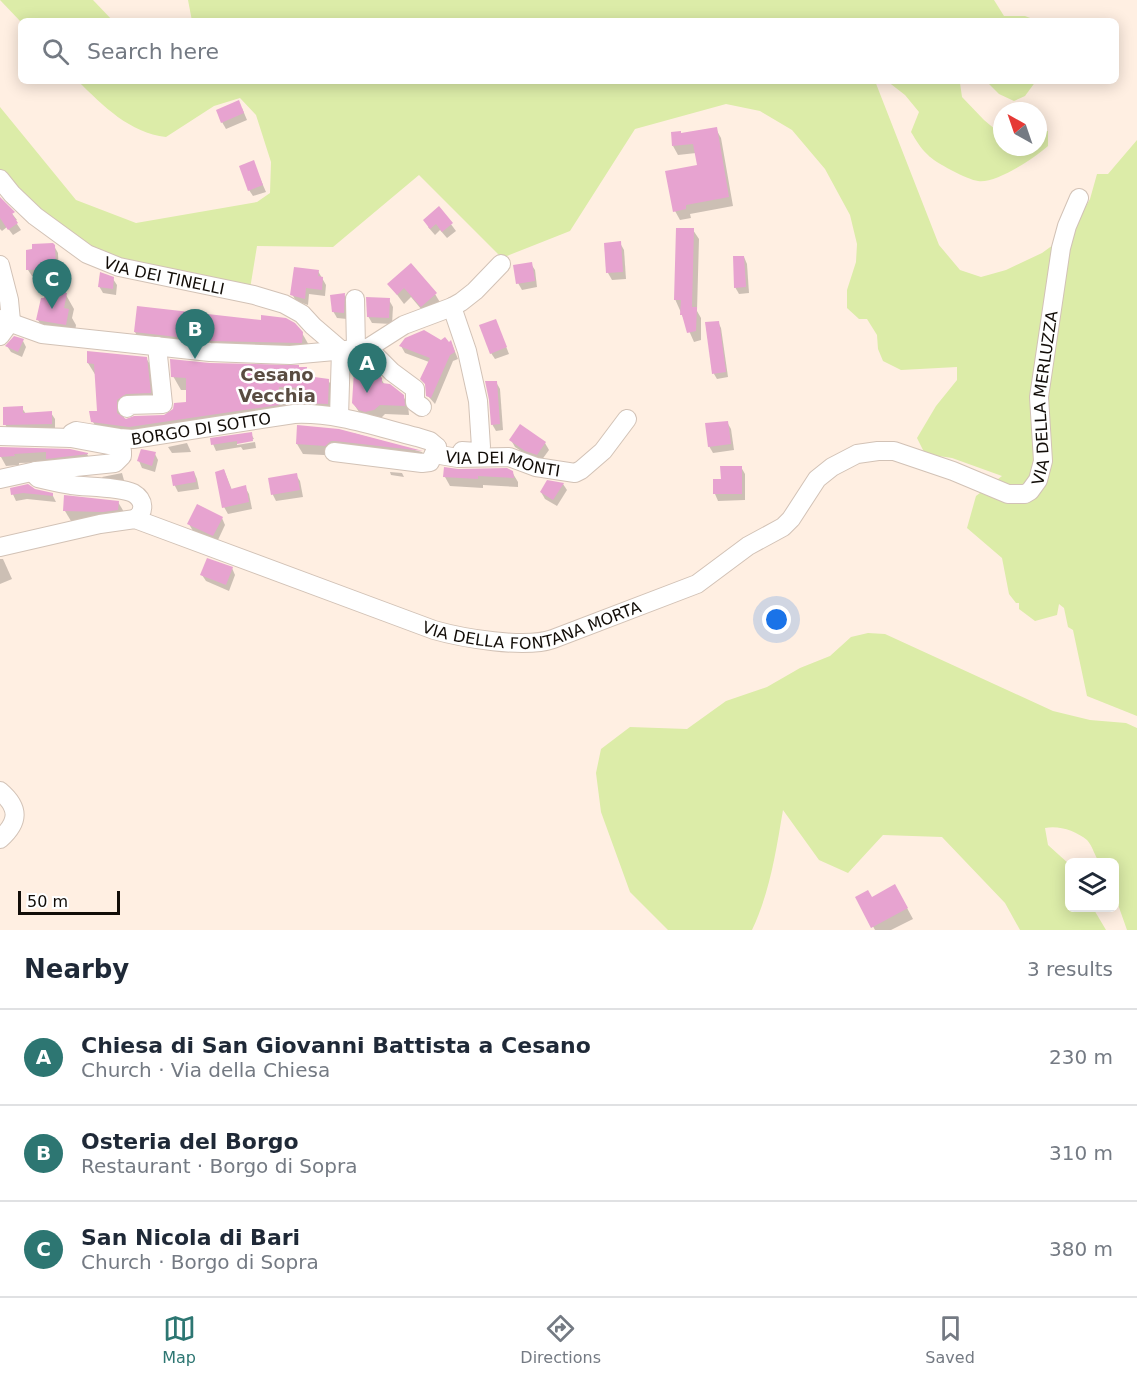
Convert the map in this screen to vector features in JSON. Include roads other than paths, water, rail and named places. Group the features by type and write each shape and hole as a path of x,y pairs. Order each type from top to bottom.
{"street":[{"name":"VIA DEI TINELLI","path":"0,179 35,216 87,254 119,267 254,295 284,304 302,314 313,327 392,372 413,388 416,393 415,402 422,406"},
{"name":"VIA DELLA MERLUZZA","path":"894,452 953,471 1008,495 1022,495 1034,487 1040,476 1043,461 1039,397 1061,248 1067,226 1079,198"},
{"path":"5,320 42,334 210,352 269,355 311,354 355,349 404,325 452,308 475,291 501,264"},
{"path":"0,265 9,300 0,336"},
{"path":"339,417 355,349 355,299"},
{"path":"334,452 422,463 430,462 435,451 477,452 481,447 478,401 467,351 452,308"},
{"path":"127,408 127,405 163,404 157,346"},
{"name":"BORGO DI SOTTO","path":"0,436 71,438 72,433 76,431 128,433 294,414 314,414 339,417 427,440 435,451"},
{"name":"VIA DEI MONTI","path":"435,451 458,458 509,457 530,466 575,472 581,470 603,451 627,419"},
{"path":"0,478 36,471 113,463 121,458 123,453 119,447 71,438"},
{"name":"VIA DELLA FONTANA MORTA","path":"135,519 434,630 462,636 538,643 697,584 748,546 783,527 791,519 814,483 832,467 862,453 894,452"},
{"path":"3,544 135,519 141,514 143,508 140,500 130,492 70,485 38,478 36,471"},
{"path":"0,792 11,802 15,811 11,826 0,839"}],"place":[{"name":"San Nicola di Bari","path":"52,309"},
{"name":"Osteria del Borgo","path":"195,359"},
{"name":"Chiesa di San Giovanni Battista a Cesano","path":"367,393"}],"district":[{"name":"Cesano Vecchia","path":"277,384"}]}
